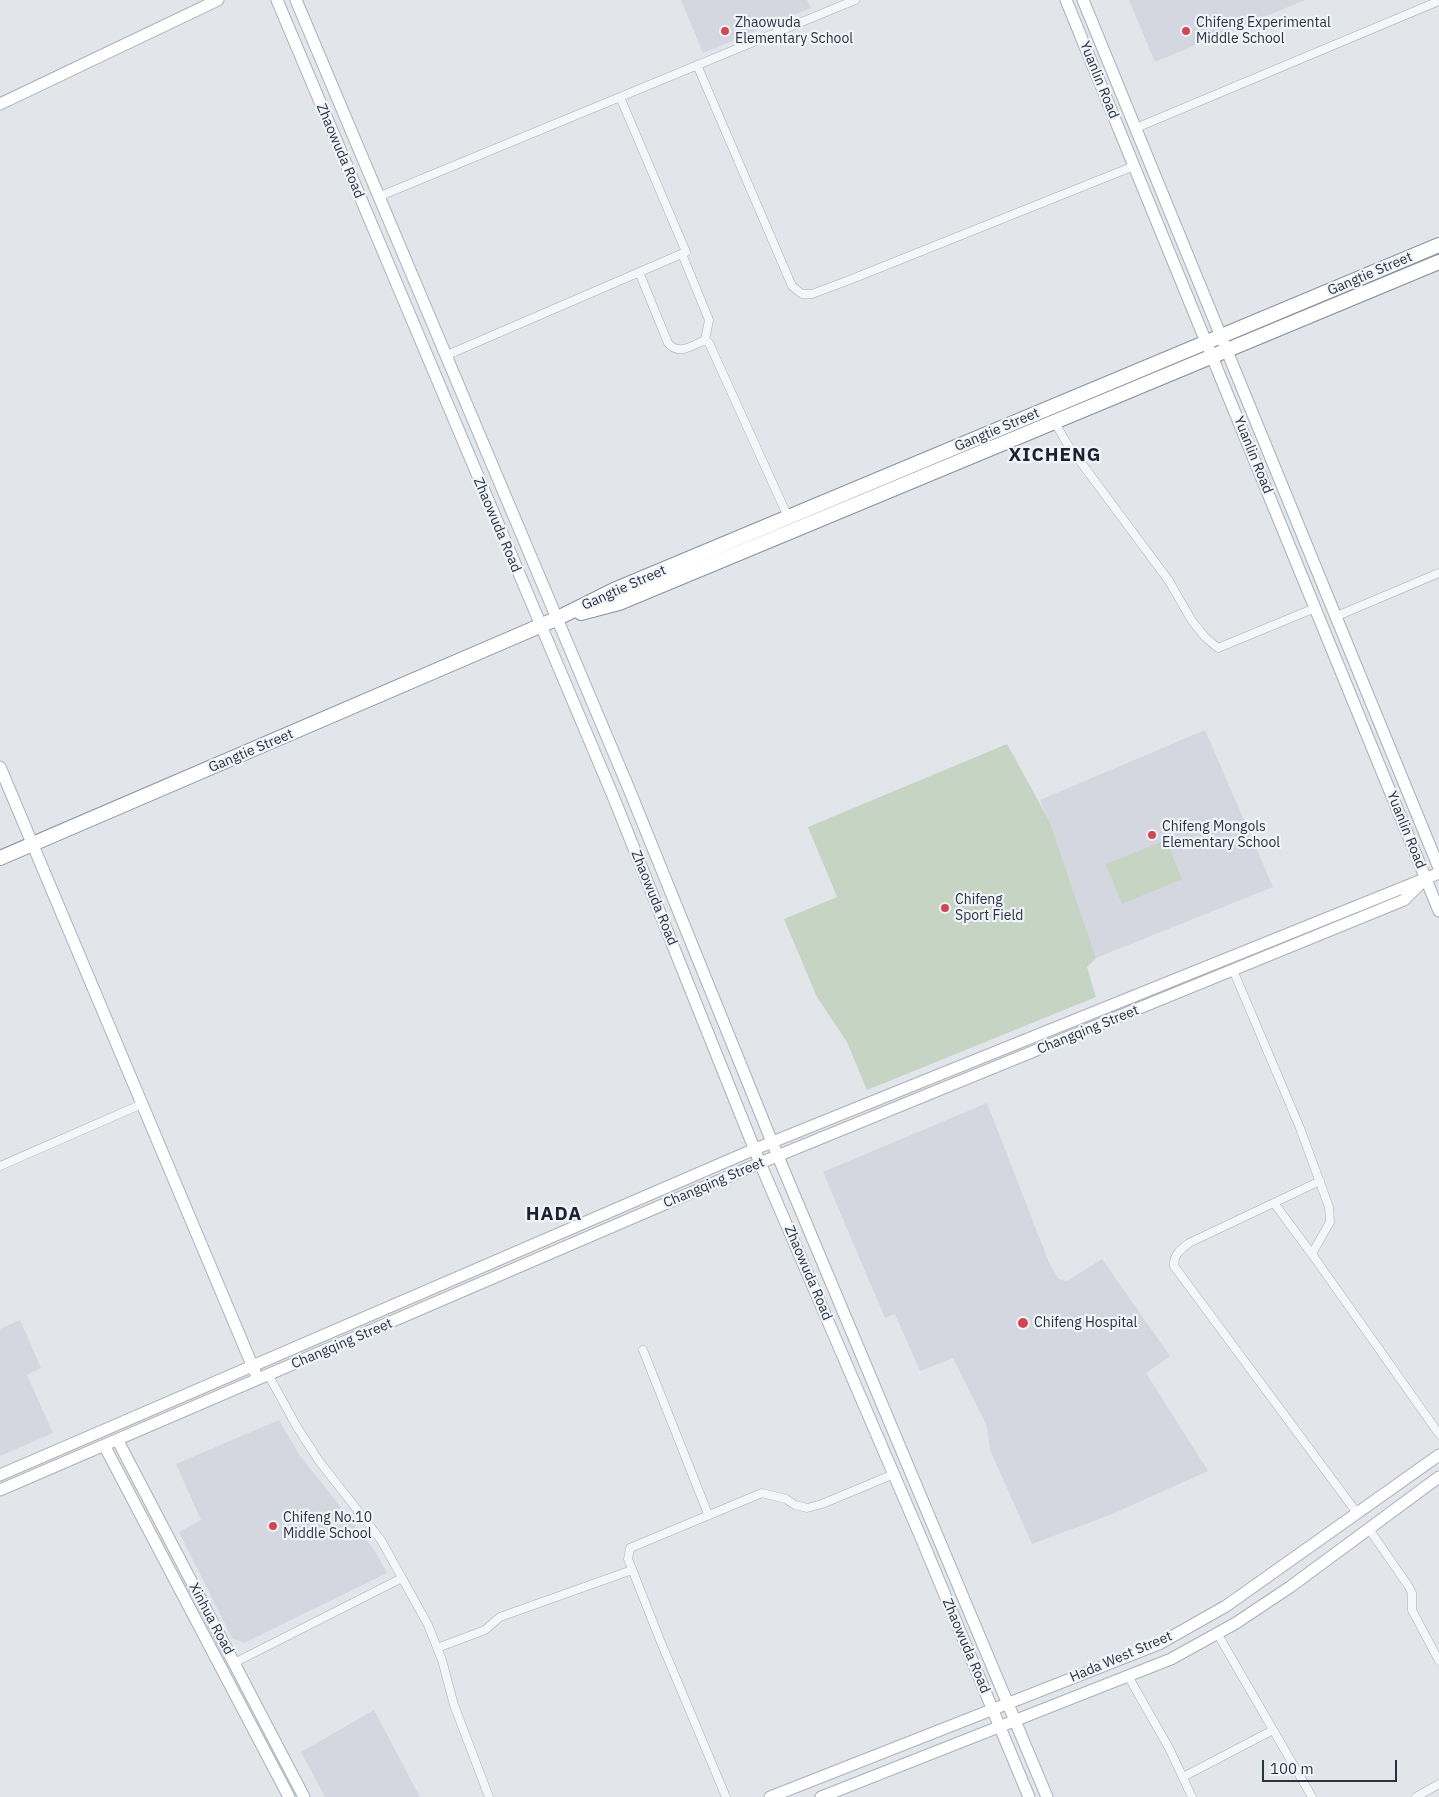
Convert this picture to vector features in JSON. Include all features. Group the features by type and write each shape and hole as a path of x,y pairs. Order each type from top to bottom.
{"highway":[{"name":"Gangtie Street","path":"556,620 614,590 1439,245"},
{"name":"Gangtie Street","path":"0,858 540,626 620,603 1228,352 1439,262"}],"main road":[{"path":"0,104 218,0"},
{"name":"Zhaowuda Road","path":"277,0 613,796 760,1163 894,1474 1029,1797"},
{"name":"Zhaowuda Road","path":"296,0 556,620 629,789 772,1142 1048,1797"},
{"name":"Yuanlin Road","path":"1066,0 1439,910"},
{"name":"Yuanlin Road","path":"1083,0 1439,868"},
{"path":"0,767 253,1367 264,1378"},
{"name":"Changqing Street","path":"0,1474 253,1367 755,1149 1439,873"},
{"name":"Changqing Street","path":"0,1490 105,1447 760,1163 1404,900 1426,878"},
{"name":"Xinhua Road","path":"118,1441 304,1797"},
{"name":"Xinhua Road","path":"105,1447 289,1797"},
{"name":"Hada West Street","path":"770,1797 992,1708 1159,1644 1226,1606 1439,1455"},
{"name":"Hada West Street","path":"821,1797 1171,1659 1217,1633 1290,1587 1439,1477"}],"street":[{"path":"378,197 845,2 854,0"},
{"path":"1136,128 1439,1"},
{"path":"697,65 792,286 802,294 812,294 852,279 1134,166"},
{"path":"445,356 686,252 620,97"},
{"path":"682,254 709,320 705,340"},
{"path":"639,272 668,343 673,349 680,350 705,340"},
{"path":"705,340 710,343 788,517"},
{"path":"1055,423 1068,445 1169,581 1192,621 1205,637 1218,648 1315,608"},
{"path":"1337,616 1439,572"},
{"path":"1233,970 1300,1128 1329,1207 1330,1222 1313,1252 1314,1257"},
{"path":"0,1166 142,1104"},
{"path":"1320,1181 1189,1243 1180,1249 1173,1260 1174,1266 1357,1513"},
{"path":"1274,1202 1439,1434"},
{"path":"643,1350 708,1514"},
{"path":"264,1378 320,1461 381,1540 428,1625 454,1705 489,1797"},
{"path":"726,1797 632,1570 628,1558 630,1548 762,1493 786,1499 795,1505 807,1508 822,1504 894,1474"},
{"path":"1369,1528 1409,1586 1412,1593 1412,1610 1439,1661"},
{"path":"437,1648 485,1630 500,1617 632,1570"},
{"path":"234,1663 402,1578"},
{"path":"1217,1633 1312,1797"},
{"path":"1128,1676 1192,1797"},
{"path":"1183,1777 1273,1730"},
{"path":"1416,1797 1439,1784"}],"shaded area":[{"name":"Zhaowuda Elementary School","path":"681,0 807,0 811,8 703,53"},
{"name":"Chifeng Experimental Middle School","path":"1129,0 1305,0 1155,62"},
{"name":"Chifeng Mongols Elementary School","path":"1205,730 1273,887 1096,958 1050,822 1040,800"},
{"name":"Chifeng Hospital","path":"987,1103 1050,1265 1059,1279 1067,1281 1102,1259 1170,1356 1146,1373 1208,1471 1110,1515 1032,1544 990,1450 987,1426 953,1358 920,1371 895,1314 885,1318 823,1172"},
{"path":"20,1320 41,1368 27,1375 53,1433 0,1456 0,1329"},
{"name":"Chifeng No.10 Middle School","path":"279,1420 298,1453 373,1548 387,1573 244,1643 232,1638 179,1532 201,1520 176,1464"},
{"path":"374,1710 420,1797 325,1797 301,1752"}],"green space":[{"name":"Chifeng Sport Field","path":"1007,744 1050,822 1096,958 1087,967 1096,997 867,1090 847,1042 817,997 784,919 837,897 808,827"},
{"path":"1166,840 1182,879 1122,904 1106,864"}],"place":[{"name":"Zhaowuda Elementary School","path":"725,31"},
{"name":"Chifeng Experimental Middle School","path":"1186,31"},
{"name":"Chifeng Mongols Elementary School","path":"1152,835"},
{"name":"Chifeng Sport Field","path":"945,908"},
{"name":"Chifeng Hospital","path":"1023,1323"},
{"name":"Chifeng No.10 Middle School","path":"273,1526"}],"district":[{"name":"XICHENG","path":"1055,456"},
{"name":"HADA","path":"554,1215"}]}
